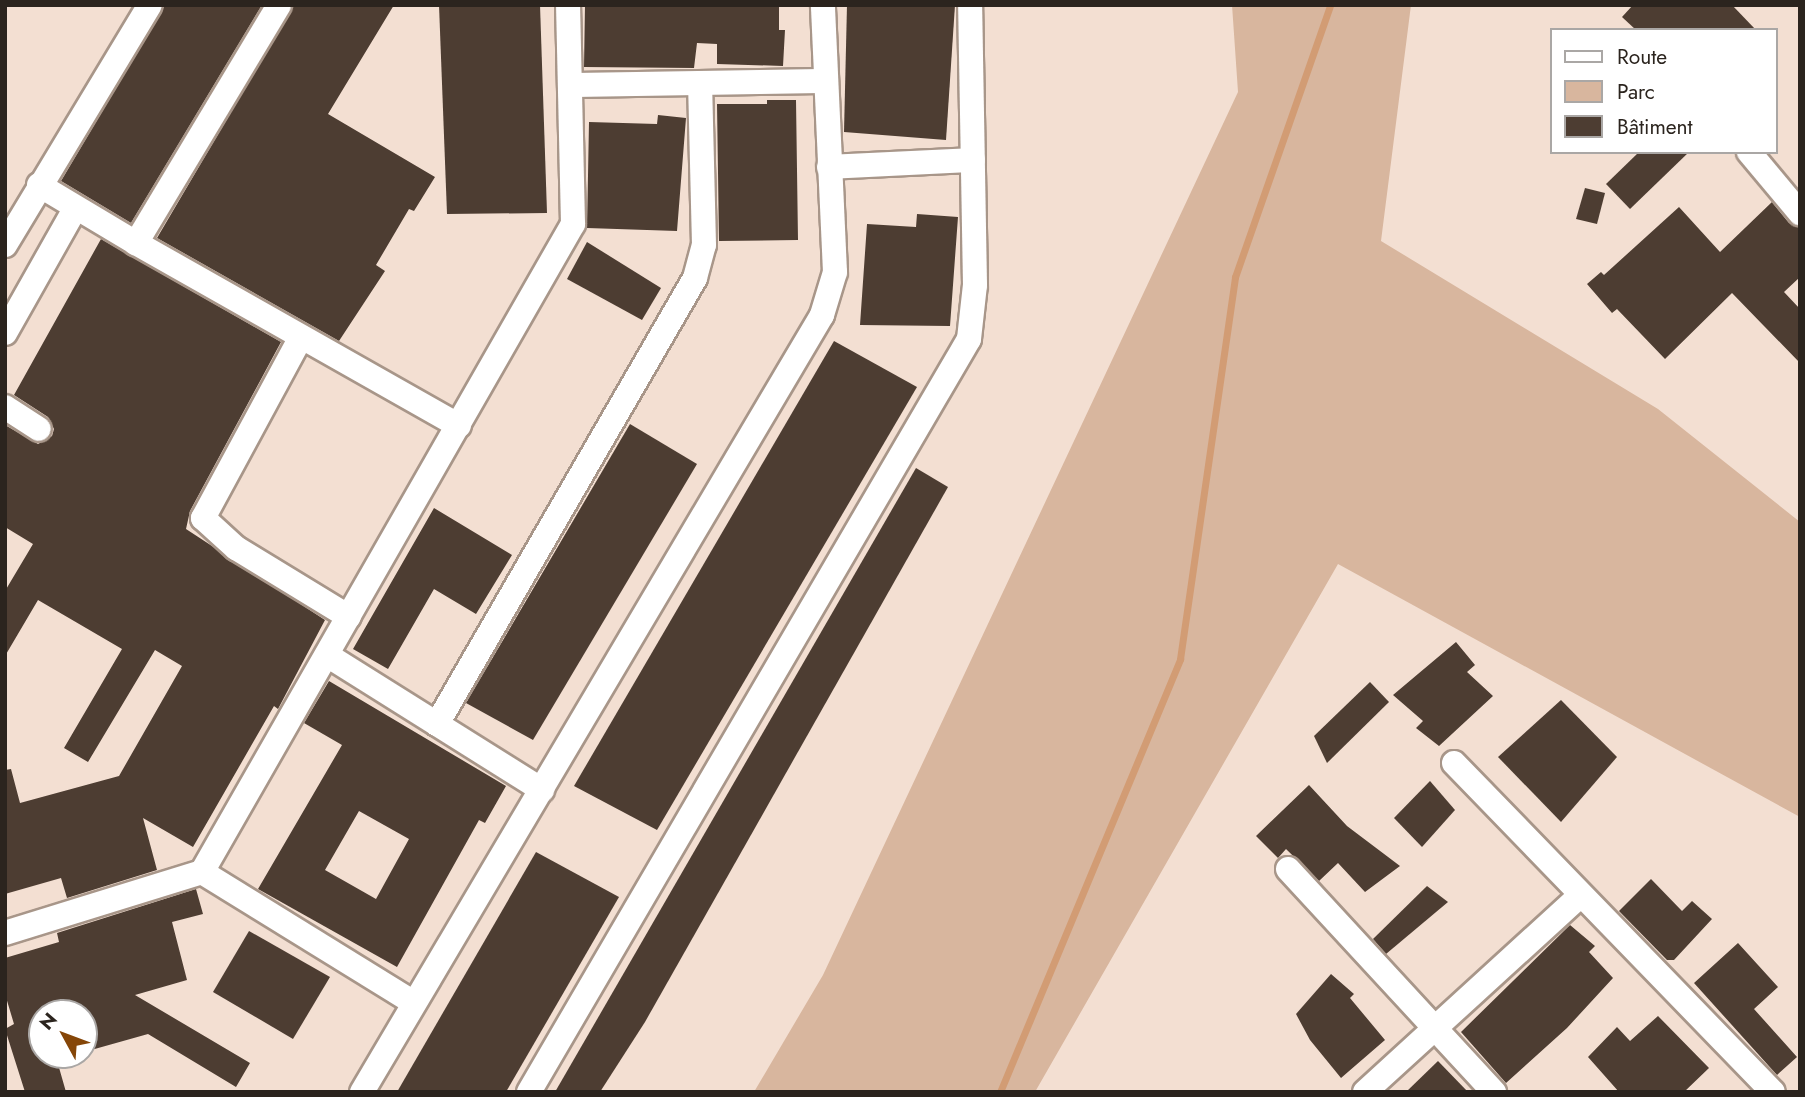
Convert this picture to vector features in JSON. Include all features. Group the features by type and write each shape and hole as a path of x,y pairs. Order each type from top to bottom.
{"street":[{"path":"5,245 39,184 150,5"},
{"path":"136,243 279,5"},
{"path":"5,933 202,872 573,224 568,5"},
{"path":"362,1092 822,315 835,272 823,5"},
{"path":"529,1092 969,338 975,285 970,5"},
{"path":"571,85 825,81"},
{"path":"438,724 695,278 704,245 700,83"},
{"path":"1751,154 1800,213"},
{"path":"830,167 973,160"},
{"path":"39,184 75,209 459,426"},
{"path":"5,333 75,209"},
{"path":"301,337 203,518 236,548 349,617"},
{"path":"5,407 39,429"},
{"path":"327,654 542,790"},
{"path":"1454,763 1773,1092"},
{"path":"1288,869 1494,1092"},
{"path":"202,872 414,1003"},
{"path":"1365,1092 1435,1031 1581,895"}],"green space":[{"path":"1232,5 1411,5 1381,241 1658,409 1800,522 1800,817 1338,564 1035,1092 754,1092 823,975 1238,92"}],"building":[{"path":"165,5 262,5 131,223 61,181"},
{"path":"294,5 394,5 328,114 435,177 414,211 409,209 376,265 385,271 339,341 157,238"},
{"path":"439,5 540,5 547,213 447,214"},
{"path":"585,5 779,5 779,30 785,30 783,66 717,64 717,44 697,43 694,68 584,67"},
{"path":"847,5 955,5 946,140 844,132"},
{"path":"1633,5 1732,5 1754,28 1634,28 1622,17"},
{"path":"767,100 796,100 798,240 719,241 717,104 767,104"},
{"path":"658,115 686,118 677,231 587,228 589,122 657,124"},
{"path":"1637,154 1687,154 1630,209 1606,184"},
{"path":"1585,188 1605,193 1597,224 1576,219"},
{"path":"1772,202 1789,223 1800,228 1800,277 1784,292 1800,309 1800,363 1732,293 1665,359 1617,309 1612,313 1587,284 1601,272 1604,275 1679,207 1720,252"},
{"path":"917,214 958,217 950,326 860,325 867,224 916,227"},
{"path":"101,239 281,342 190,511 186,529 325,620 278,709 274,706 193,847 143,818 157,870 67,898 61,878 5,894 5,770 11,769 20,803 119,776 182,666 155,650 88,762 64,748 122,649 38,600 5,656 5,591 33,544 5,527 5,425 38,444 52,436 54,429 48,417 14,395"},
{"path":"587,242 661,288 642,320 567,279"},
{"path":"834,341 917,387 657,830 574,786"},
{"path":"630,424 697,464 533,740 466,703"},
{"path":"916,468 948,487 645,1022 600,1092 555,1092"},
{"path":"434,508 512,555 476,614 434,589 388,669 353,649"},
{"path":"1456,642 1475,665 1467,672 1493,696 1439,746 1416,728 1423,721 1393,695"},
{"path":"329,681 506,786 485,823 479,820 397,967 258,889 342,745 304,723","holes":["359,811 409,839 376,899 325,870"]},
{"path":"1370,682 1389,702 1327,763 1314,736"},
{"path":"1561,700 1617,757 1561,822 1498,757"},
{"path":"1430,781 1455,810 1422,847 1394,818"},
{"path":"1309,785 1347,826 1400,866 1365,892 1338,863 1319,881 1286,849 1278,858 1256,836"},
{"path":"536,852 619,897 506,1092 397,1092"},
{"path":"1651,879 1682,911 1692,901 1712,919 1674,960 1667,960 1619,911"},
{"path":"1427,886 1448,902 1386,954 1373,939"},
{"path":"196,889 203,914 172,922 187,980 135,995 250,1063 236,1087 148,1034 98,1048 98,999 28,999 28,1069 59,1069 66,1092 25,1092 5,1029 14,1024 5,994 5,958 59,942 57,933"},
{"path":"1570,925 1595,946 1589,952 1613,978 1567,1028 1506,1083 1461,1032"},
{"path":"249,931 330,977 293,1039 213,992"},
{"path":"1738,943 1778,987 1754,1009 1797,1057 1777,1075 1694,983"},
{"path":"1331,974 1354,994 1350,998 1385,1040 1341,1078 1310,1040 1296,1014"},
{"path":"1658,1016 1709,1068 1684,1092 1619,1092 1588,1057 1617,1027 1630,1041"},
{"path":"1438,1061 1468,1092 1406,1092"}],"waterway":[{"path":"1000,1092 1180,659 1235,277 1330,5"}]}
